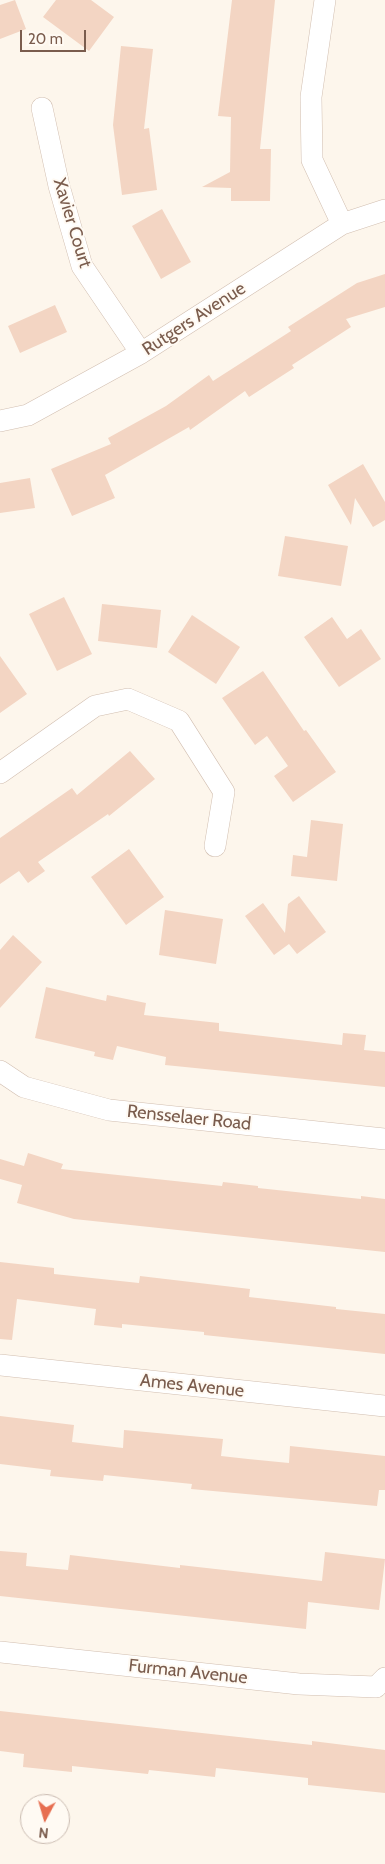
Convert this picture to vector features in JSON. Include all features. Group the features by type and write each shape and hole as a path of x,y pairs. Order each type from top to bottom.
{"street":[{"path":"325,0 311,98 312,160 342,224"},
{"name":"Xavier Court","path":"42,108 59,186 82,266 141,353"},
{"name":"Rutgers Avenue","path":"0,421 28,415 141,353 342,224 385,210"},
{"path":"0,773 95,706 128,699 178,721 224,792 215,846"},
{"name":"Rensselaer Road","path":"0,1071 24,1087 109,1110 385,1138"},
{"name":"Ames Avenue","path":"0,1365 385,1406"},
{"name":"Furman Avenue","path":"0,1652 299,1684 380,1682"}],"building":[{"path":"15,0 26,29 0,39 0,5"},
{"path":"56,0 91,0 114,17 89,51 43,17"},
{"path":"232,0 275,0 260,149 271,149 270,201 231,201 231,188 202,187 230,172 231,117 218,116"},
{"path":"121,46 153,49 144,129 149,128 157,190 122,195 113,125"},
{"path":"162,209 191,262 161,279 132,226"},
{"path":"385,274 385,307 346,319 351,327 292,365 294,368 249,397 245,391 190,430 189,427 105,475 115,498 72,516 51,469 111,444 108,438 166,406 209,375 213,381 291,331 288,327 357,283"},
{"path":"55,305 67,332 20,353 8,326"},
{"path":"363,464 385,502 385,520 373,527 355,498 351,525 328,485"},
{"path":"30,478 35,508 0,513 0,483"},
{"path":"285,536 348,546 341,586 278,576"},
{"path":"64,597 92,654 57,671 29,614"},
{"path":"102,604 161,610 157,648 98,641"},
{"path":"192,615 240,647 216,684 168,652"},
{"path":"332,617 347,639 361,629 381,659 339,687 304,637"},
{"path":"0,656 27,694 0,713"},
{"path":"263,671 304,731 306,730 336,772 293,802 274,776 288,766 267,736 255,745 222,698"},
{"path":"130,751 155,779 109,816 108,814 38,862 45,871 28,883 19,871 0,884 0,838 72,788 77,795"},
{"path":"311,820 343,824 337,881 291,876 293,855 307,857"},
{"path":"129,849 164,897 126,925 91,877"},
{"path":"299,896 326,932 297,954 289,944 274,955 245,916 263,903 285,933 288,904"},
{"path":"165,910 223,919 216,964 159,955"},
{"path":"13,935 42,962 0,1008 0,950"},
{"path":"46,987 106,1001 107,995 146,1003 144,1015 219,1023 219,1031 342,1045 343,1033 366,1035 364,1050 385,1052 385,1087 165,1065 166,1057 117,1046 113,1060 94,1056 95,1052 35,1038"},
{"path":"28,1153 63,1164 61,1169 222,1186 223,1182 258,1186 258,1188 361,1199 361,1196 385,1199 385,1252 74,1219 17,1203 22,1185 0,1179 0,1159 24,1166"},
{"path":"0,1262 54,1268 54,1274 139,1283 140,1276 250,1289 249,1297 385,1314 385,1354 204,1335 204,1332 122,1324 122,1328 94,1325 96,1309 17,1299 12,1340 0,1339"},
{"path":"0,1416 74,1425 72,1442 123,1448 124,1430 223,1439 221,1456 248,1459 289,1463 290,1446 385,1456 385,1490 379,1490 377,1506 191,1489 192,1484 104,1475 103,1481 50,1476 51,1470 0,1464"},
{"path":"0,1551 27,1553 26,1566 68,1570 70,1555 180,1568 180,1565 322,1581 325,1552 385,1559 379,1610 308,1602 306,1629 0,1596"},
{"path":"0,1711 312,1745 312,1741 385,1750 385,1793 308,1785 308,1778 216,1768 215,1777 149,1770 148,1774 72,1766 72,1772 23,1767 24,1754 0,1751"}]}
